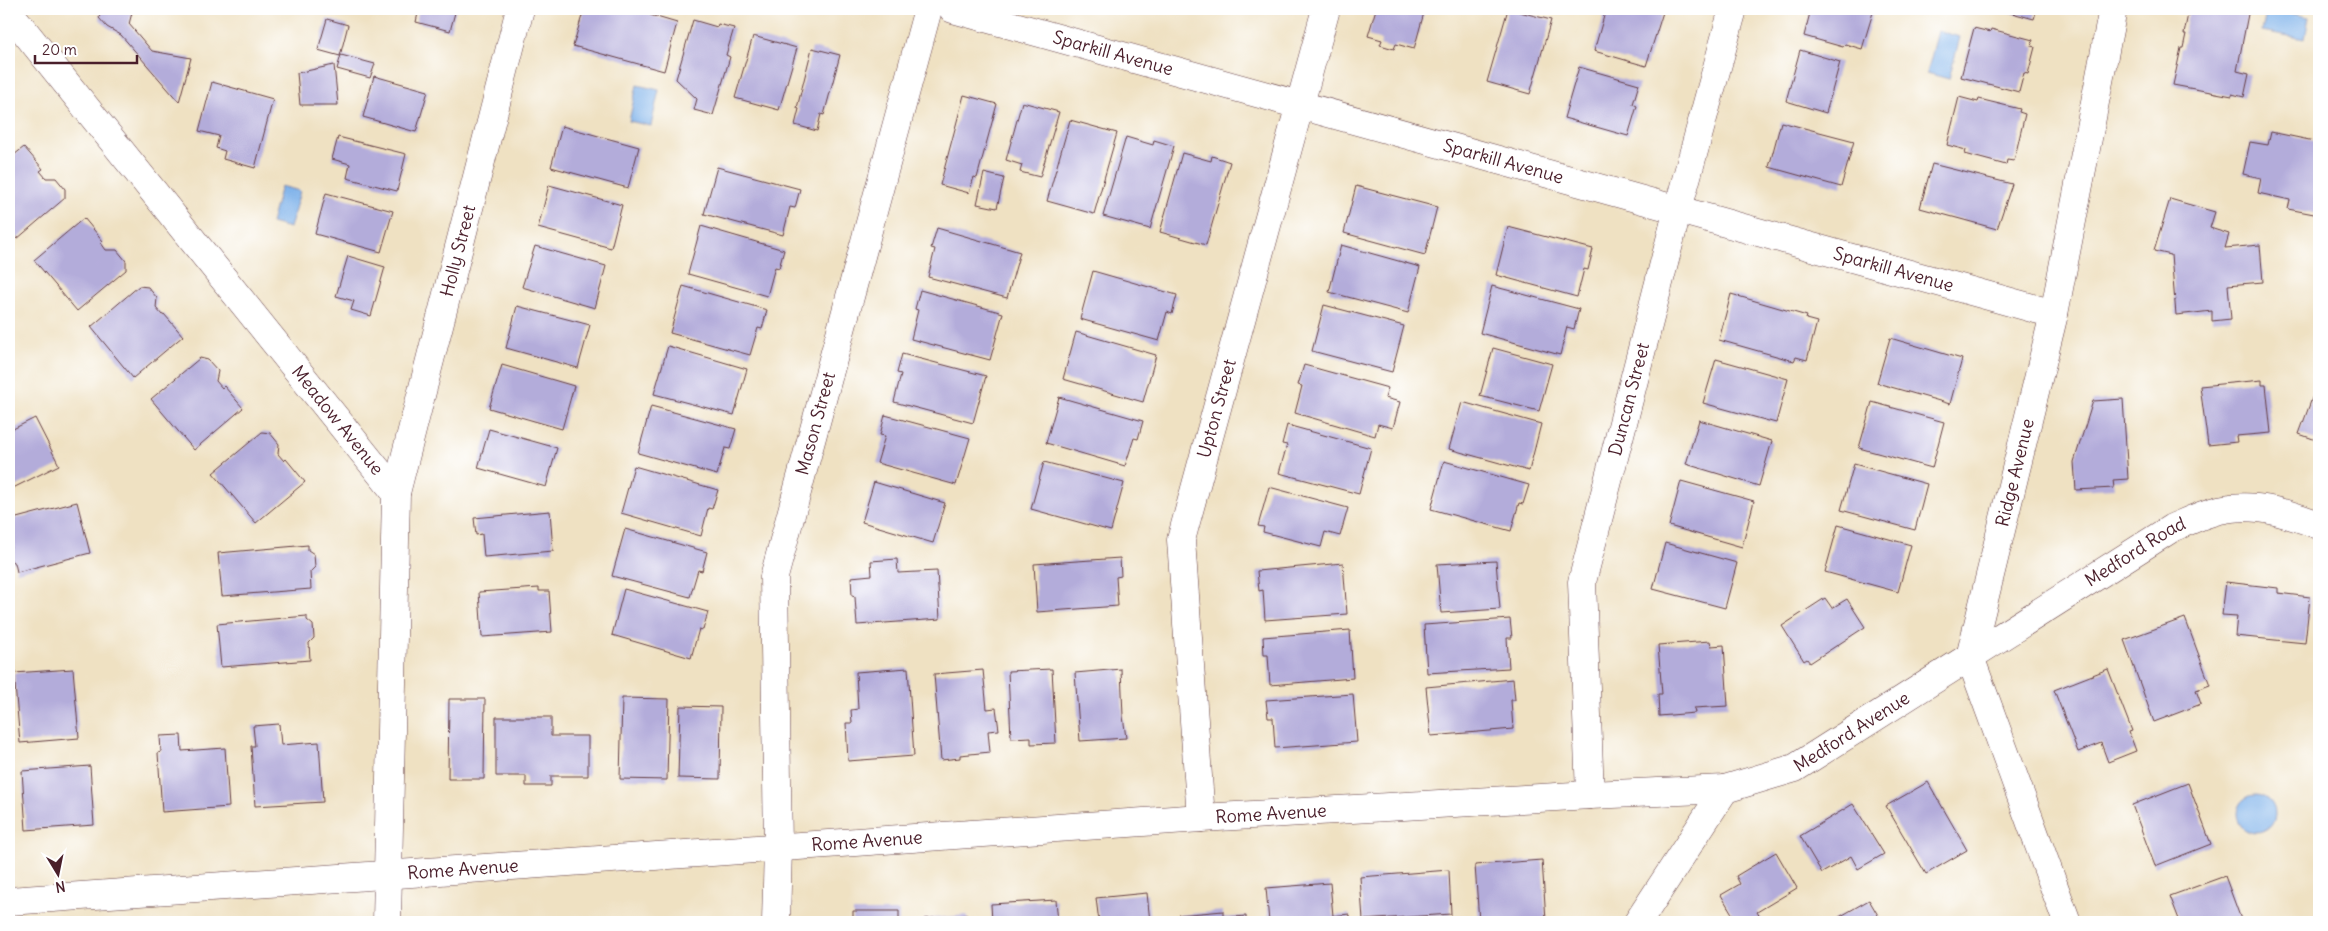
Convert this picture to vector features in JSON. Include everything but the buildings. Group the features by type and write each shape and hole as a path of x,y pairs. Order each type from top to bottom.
{"street":[{"name":"Holly Street","path":"396,493 520,9"},
{"name":"Mason Street","path":"776,922 778,848 774,577 928,9"},
{"name":"Sparkill Avenue","path":"953,9 2054,314"},
{"name":"Upton Street","path":"1201,818 1181,540 1326,9"},
{"name":"Duncan Street","path":"1590,795 1582,582 1678,209 1733,9"},
{"name":"Ridge Avenue","path":"1970,657 2054,314 2113,9"},
{"name":"Meadow Avenue","path":"9,12 396,493"},
{"path":"386,922 396,493"},
{"name":"Medford Road","path":"1970,657 2172,528 2202,516 2231,508 2260,508 2288,514 2319,525"},
{"path":"1970,657 2067,922"},
{"name":"Medford Avenue","path":"1725,789 1795,768 1970,657"},
{"path":"1638,922 1725,789"},
{"name":"Rome Avenue","path":"9,901 1201,818 1725,789"}],"water":[{"path":"2267,9 2309,17 2305,39 2262,31"},
{"path":"1938,31 1960,37 1949,79 1927,73"},
{"path":"637,85 659,90 651,126 629,121"},
{"path":"281,186 300,191 290,228 271,223"},
{"path":"2256,795 2269,801 2275,814 2269,827 2256,833 2243,827 2237,814 2243,801"}]}
